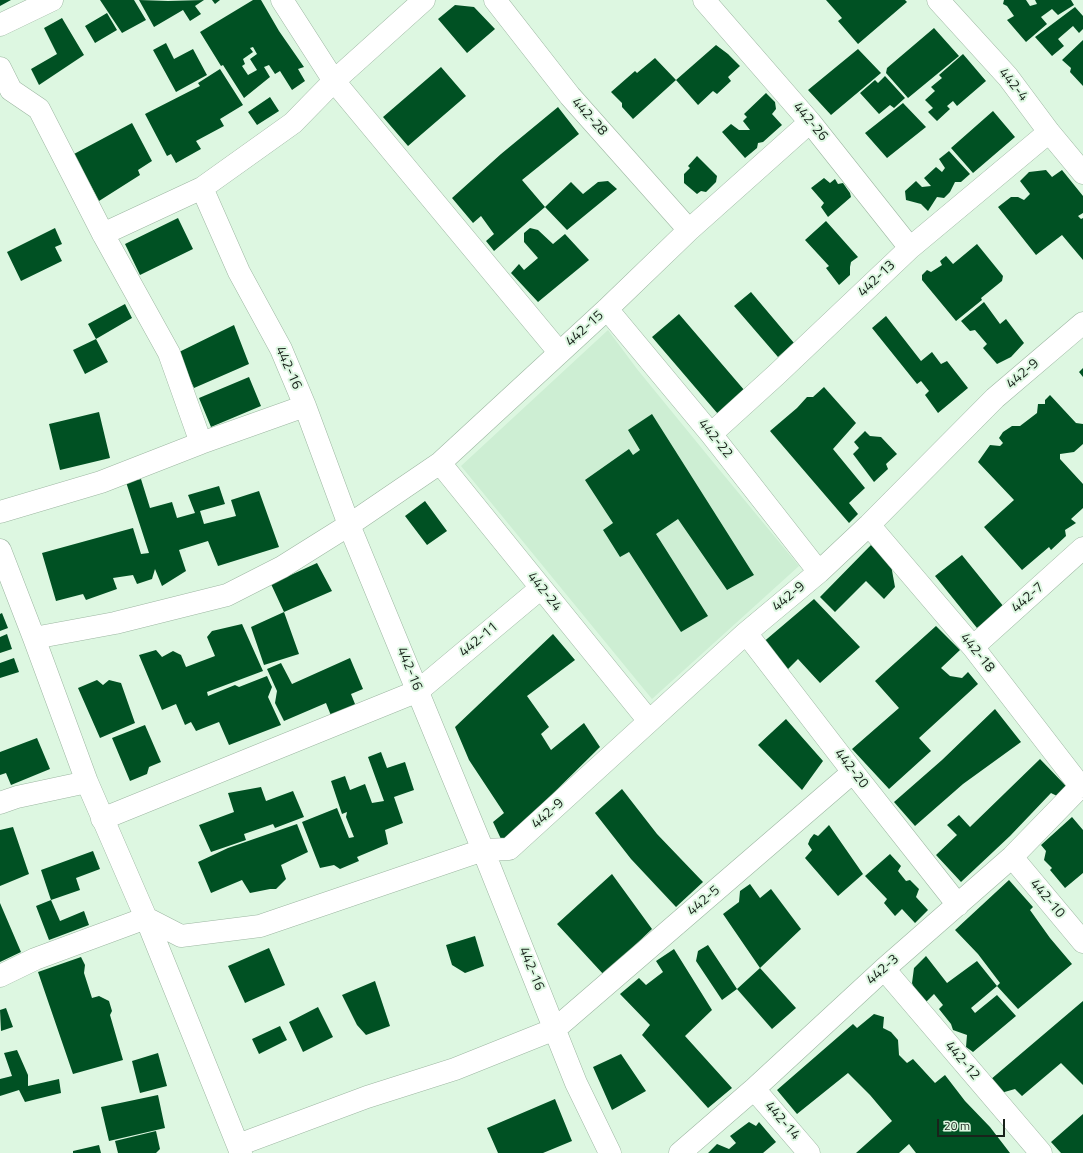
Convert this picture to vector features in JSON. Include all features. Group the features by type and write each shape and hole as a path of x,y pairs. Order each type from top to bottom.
{"street":[{"path":"0,25 52,0"},
{"path":"282,0 334,80 560,352"},
{"path":"103,234 202,188 293,123 334,80 424,0"},
{"name":"442-28","path":"495,0 570,96 689,230"},
{"name":"442-26","path":"704,0 810,122 910,248"},
{"name":"442-4","path":"938,0 1008,77 1049,132 1083,172"},
{"path":"0,68 11,90 39,109 103,234 169,353 201,443"},
{"name":"442-15","path":"34,638 115,623 227,595 282,567 349,525 440,463 607,309 689,230 810,122"},
{"name":"442-13","path":"711,434 776,375 910,248 1049,132"},
{"name":"442-16","path":"202,188 239,272 281,349 305,406 349,525 483,850 576,1083 610,1153"},
{"name":"442-22","path":"607,309 711,434 819,572"},
{"name":"442-9","path":"146,918 181,936 260,926 483,850 509,849 746,632 819,572 869,525 995,398 1083,323"},
{"path":"0,512 101,482 201,443 305,406"},
{"name":"442-24","path":"440,463 649,722"},
{"name":"442-18","path":"869,525 973,647 1082,785"},
{"name":"442-7","path":"973,647 1083,548"},
{"path":"0,550 87,782 146,918 239,1149"},
{"name":"442-11","path":"102,819 418,691 541,588"},
{"name":"442-20","path":"746,632 853,772 958,905"},
{"name":"442-5","path":"239,1149 367,1097 455,1069 555,1029 853,772"},
{"path":"0,803 17,797 87,782"},
{"name":"442-3","path":"680,1153 754,1089 884,969 1012,857 1082,785"},
{"name":"442-10","path":"1012,857 1083,942"},
{"path":"0,976 35,959 146,918"},
{"name":"442-12","path":"884,969 1041,1153"},
{"name":"442-14","path":"754,1089 809,1153"}],"shaded area":[{"path":"608,330 637,369 799,566 652,699 461,466"}],"building":[{"path":"0,0 11,0 0,6"},
{"path":"100,0 134,0 146,20 122,33"},
{"path":"139,0 204,0 195,6 201,14 190,21 183,10 154,27"},
{"path":"212,0 220,0 215,4"},
{"path":"253,0 261,0 279,31 304,67 298,69 305,81 292,90 280,71 275,74 269,65 264,67 270,77 244,98 223,65 221,66 200,32","holes":["253,47 257,54 250,59 257,70 248,75 242,66 245,64 243,59 253,52 250,48"]},
{"path":"826,0 905,0 907,2 858,44 838,21 842,18"},
{"path":"1004,0 1026,0 1030,6 1037,4 1035,0 1071,0 1074,5 1058,15 1052,9 1041,17 1047,24 1026,42 1007,20 1014,16 1007,6 1003,4"},
{"path":"455,5 474,7 495,29 467,53 438,19"},
{"path":"1075,7 1083,16 1083,29 1079,33 1073,26 1058,39 1064,46 1052,56 1035,37"},
{"path":"107,13 117,30 95,43 85,26"},
{"path":"62,18 84,55 39,85 31,69 57,54 44,28"},
{"path":"934,28 959,56 908,98 886,73 887,68"},
{"path":"1083,40 1083,86 1070,72 1071,68 1062,60"},
{"path":"166,43 174,59 193,49 207,75 176,92 153,50"},
{"path":"716,45 740,66 728,77 731,81 717,94 713,91 698,105 676,80"},
{"path":"858,49 881,73 831,115 808,90"},
{"path":"963,54 986,81 957,106 953,101 947,106 950,109 937,121 928,112 933,108 925,100 935,91 931,87 942,78 939,75"},
{"path":"655,58 676,80 633,119 622,107 622,103 611,92 635,71 637,73"},
{"path":"441,67 466,96 408,146 383,117"},
{"path":"220,69 243,105 220,119 224,126 196,141 201,149 176,163 171,154 167,156 145,114 200,86 198,83"},
{"path":"885,76 905,98 894,108 890,105 879,114 860,93 875,80 878,83"},
{"path":"766,93 775,102 776,109 772,114 782,125 763,142 758,143 757,148 745,158 722,132 731,124 739,130 750,130 743,121 747,117 744,114"},
{"path":"270,97 279,111 257,125 248,112"},
{"path":"903,103 926,127 887,158 865,133"},
{"path":"558,107 579,134 522,180 545,207 494,251 486,241 494,234 481,216 473,223 452,198 501,154"},
{"path":"993,111 1015,137 973,173 951,148"},
{"path":"132,123 152,161 138,170 140,175 99,201 74,154"},
{"path":"949,151 970,174 961,182 955,182 950,192 944,198 937,197 928,211 921,204 906,200 905,191 916,181 922,187 931,186 924,178 936,167 942,172 945,168 939,159"},
{"path":"697,156 717,176 716,182 706,192 701,191 697,194 684,183 684,174 690,168 688,166"},
{"path":"1046,170 1052,177 1062,170 1083,196 1083,213 1078,216 1081,219 1083,218 1083,260 1062,235 1036,255 998,207 1011,197 1018,197 1024,200 1030,194 1020,181 1029,172"},
{"path":"824,178 830,183 835,179 838,184 843,183 851,197 828,217 821,207 824,203 811,188"},
{"path":"608,181 617,189 567,230 545,207 571,182 583,194 598,182"},
{"path":"178,218 193,249 140,275 125,244"},
{"path":"826,221 858,257 851,262 850,275 839,285 826,268 829,266 805,240"},
{"path":"55,228 62,244 55,247 62,261 21,281 7,252"},
{"path":"530,228 538,230 553,244 565,234 589,260 538,302 511,273 519,264 524,270 538,258 524,242 524,233"},
{"path":"977,244 1003,276 1002,281 981,298 982,300 956,321 922,280 922,275 927,270 931,272 942,265 940,261 946,256 953,264"},
{"path":"751,292 794,343 778,357 734,306"},
{"path":"984,302 1000,324 1006,319 1024,343 1011,357 997,364 983,348 987,344 975,330 970,331 961,321"},
{"path":"125,304 132,318 96,339 88,324"},
{"path":"679,314 745,391 718,414 652,337"},
{"path":"886,316 921,361 932,352 941,364 947,361 968,388 938,413 925,395 929,391 921,381 917,384 872,328"},
{"path":"234,325 249,364 194,388 177,353"},
{"path":"96,339 108,362 85,374 73,350"},
{"path":"1083,368 1083,377 1079,372"},
{"path":"249,377 261,406 211,427 199,398"},
{"path":"824,387 856,423 833,449 865,488 849,503 858,514 849,523 770,431 797,408 807,397 813,397"},
{"path":"1050,395 1076,423 1083,424 1083,444 1074,452 1060,454 1060,459 1083,484 1083,508 1071,519 1076,523 1065,530 1066,536 1051,550 1049,547 1022,570 984,527 1014,500 978,462 990,445 1000,446 1003,443 999,438 1003,432 1012,426 1020,426 1037,413 1038,404 1045,404 1045,400"},
{"path":"99,412 110,458 60,470 49,424"},
{"path":"652,414 754,575 727,590 678,519 656,534 708,616 681,632 629,552 620,557 603,530 613,523 585,480 629,449 633,455 640,450 628,430"},
{"path":"865,431 870,436 881,437 897,454 886,464 888,469 874,482 853,454 859,448 854,442"},
{"path":"141,479 150,508 172,502 177,518 195,513 188,495 219,486 225,504 200,511 204,524 236,516 231,500 259,491 279,547 218,566 208,541 179,550 186,571 162,586 155,569 152,579 137,584 133,575 113,578 117,589 86,600 83,594 56,601 42,553 133,528 141,554 149,553 126,482"},
{"path":"425,501 447,531 427,545 405,516"},
{"path":"871,545 891,565 895,587 884,599 866,581 835,612 820,597"},
{"path":"962,555 1004,607 977,628 935,576"},
{"path":"317,563 332,591 284,612 271,584"},
{"path":"814,599 860,647 820,683 798,659 785,672 761,644"},
{"path":"284,612 299,654 264,665 251,627"},
{"path":"2,613 8,628 0,631 0,614"},
{"path":"242,624 263,671 207,692 208,696 235,685 239,687 267,676 272,687 268,697 281,725 229,745 219,722 196,731 191,722 185,725 176,704 162,710 139,655 156,650 162,657 173,651 181,655 186,667 215,656 207,637 212,631"},
{"path":"936,626 960,650 941,668 950,676 962,678 968,672 978,684 919,738 931,751 889,789 852,749 899,708 875,681"},
{"path":"7,634 12,649 0,653 0,637"},
{"path":"553,634 575,660 527,696 549,727 541,734 551,750 584,723 600,747 509,837 501,839 493,822 504,813 469,760 455,727"},
{"path":"14,658 19,672 0,678 0,663"},
{"path":"350,658 363,689 351,694 357,709 332,718 326,703 284,721 275,703 277,691 267,669 281,663 292,684"},
{"path":"97,680 103,685 109,680 121,683 135,723 100,738 78,688"},
{"path":"995,709 1021,742 963,784 915,826 894,802 942,760"},
{"path":"786,719 823,761 802,790 758,745"},
{"path":"145,725 161,762 149,767 147,774 130,781 112,738"},
{"path":"37,738 50,769 11,785 6,773 0,775 0,752"},
{"path":"381,752 387,768 405,762 414,790 394,797 403,823 385,830 388,844 357,857 359,861 340,869 334,865 320,868 302,822 337,808 349,838 354,837 346,817 347,812 342,814 331,781 345,776 350,790 365,784 372,803 384,801 368,757"},
{"path":"1040,759 1066,786 1057,796 1051,793 1010,836 961,882 936,855 957,835 947,825 959,815 970,827"},
{"path":"261,787 266,801 293,791 304,817 275,828 273,824 244,834 246,840 211,852 199,825 234,812 228,793"},
{"path":"622,789 657,834 703,882 676,907 631,859 595,813"},
{"path":"1072,817 1083,830 1083,873 1065,888 1050,870 1052,868 1044,860 1046,851 1041,845"},
{"path":"297,824 308,852 281,865 286,879 276,889 250,893 242,880 211,893 198,862 228,848"},
{"path":"829,825 863,874 838,896 805,858 812,850 808,844 810,839 814,834 818,836"},
{"path":"13,827 29,874 0,886 0,830"},
{"path":"93,851 100,869 76,878 80,890 51,900 41,870"},
{"path":"890,854 901,866 898,871 906,881 910,880 919,889 916,897 928,910 915,923 902,909 895,916 884,903 887,899 865,876"},
{"path":"612,874 652,929 604,975 557,924"},
{"path":"1009,880 1033,907 1030,910 1050,938 1072,964 1018,1009 997,986 1000,983 978,954 955,930"},
{"path":"750,884 760,898 771,889 801,929 760,968 723,914 739,902 740,891"},
{"path":"51,900 60,921 84,911 89,925 49,940 36,906"},
{"path":"0,903 21,952 0,962"},
{"path":"475,936 484,966 465,973 452,965 446,945"},
{"path":"708,945 737,989 722,1000 696,961 698,951"},
{"path":"269,948 285,985 245,1003 228,966"},
{"path":"674,949 712,1010 685,1036 732,1088 708,1108 642,1035 650,1025 620,994 639,978 646,985 663,972 656,961"},
{"path":"926,956 947,983 977,961 997,986 971,1008 975,1013 997,995 1016,1016 973,1052 966,1047 967,1035 953,1030 951,1024 939,1009 943,1005 934,994 925,1003 916,993 912,983 914,968"},
{"path":"81,957 85,965 84,973 92,998 99,996 109,1001 112,1011 110,1015 123,1060 73,1074 38,972"},
{"path":"760,968 796,1008 772,1029 737,989"},
{"path":"375,981 390,1026 366,1035 357,1025 342,995"},
{"path":"1083,1001 1083,1085 1061,1063 1022,1096 1015,1089 1001,1093 990,1080"},
{"path":"318,1007 333,1037 303,1052 289,1022"},
{"path":"6,1008 13,1027 1,1031 0,1010"},
{"path":"874,1014 884,1017 883,1028 891,1032 898,1040 899,1055 907,1063 913,1059 935,1083 945,1075 965,1101 990,1127 1010,1153 916,1153 909,1144 899,1153 856,1153 892,1121 870,1095 848,1073 797,1114 777,1090 853,1024 857,1028"},
{"path":"280,1026 287,1040 259,1054 252,1039"},
{"path":"17,1050 28,1075 28,1086 59,1079 61,1093 25,1102 19,1090 0,1096 0,1079 12,1076 4,1053"},
{"path":"158,1053 167,1086 140,1093 132,1061"},
{"path":"621,1054 646,1091 612,1110 593,1067"},
{"path":"158,1095 165,1128 109,1141 101,1107"},
{"path":"555,1099 572,1141 543,1153 498,1153 487,1128"},
{"path":"1083,1114 1083,1153 1061,1153 1051,1142"},
{"path":"749,1122 756,1126 759,1122 776,1142 763,1153 708,1153 717,1144 729,1149 736,1143 730,1136"},
{"path":"156,1131 160,1149 156,1153 118,1153 115,1141"},
{"path":"99,1145 101,1153 73,1153 73,1151"}]}
